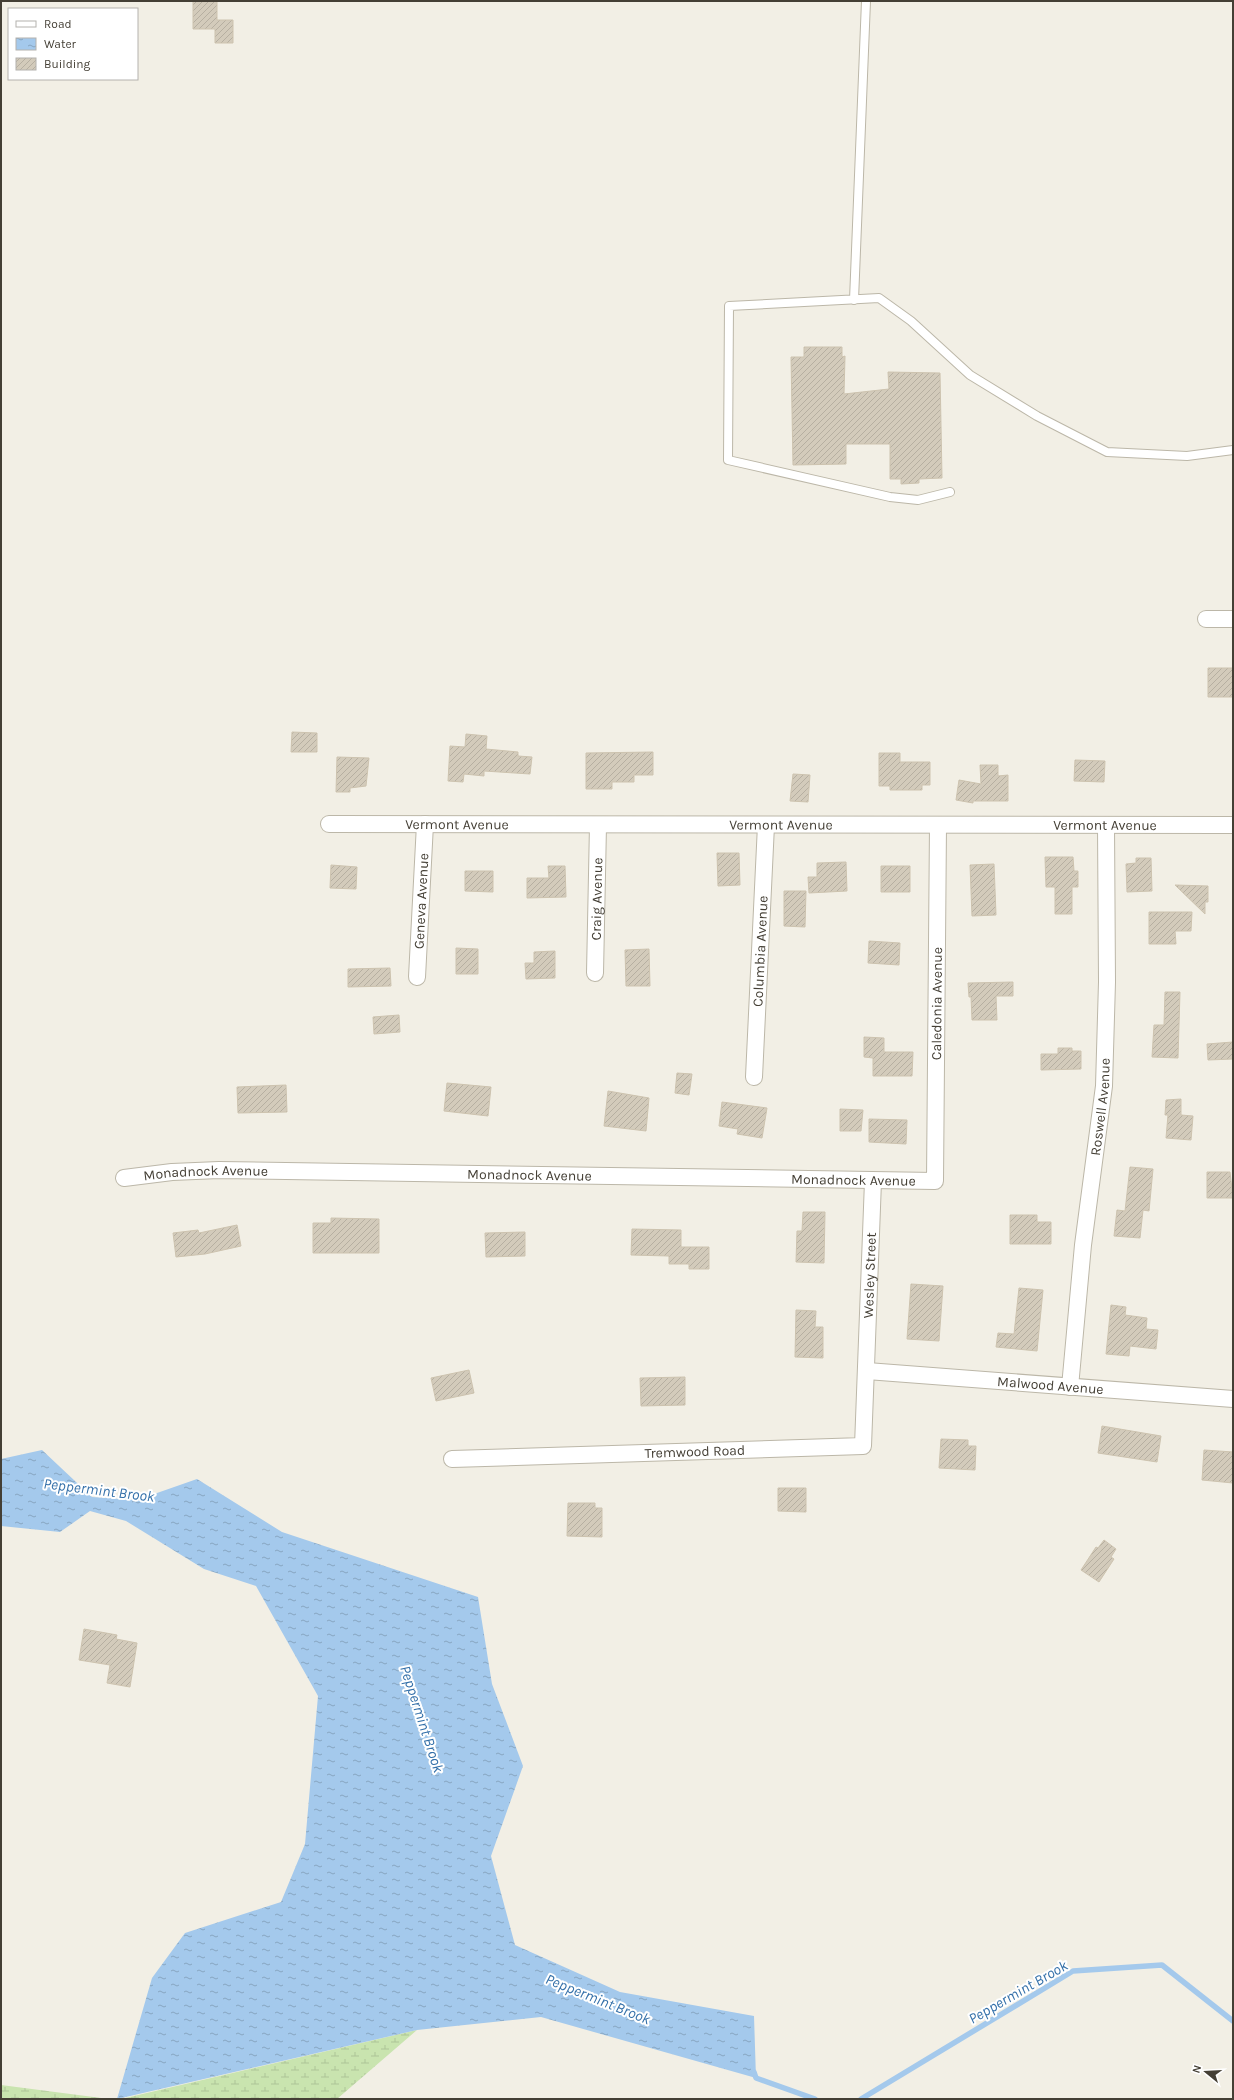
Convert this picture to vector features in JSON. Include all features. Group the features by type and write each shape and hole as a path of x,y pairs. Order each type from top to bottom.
{"street":[{"path":"1206,619 1233,619"},
{"name":"Vermont Avenue","path":"329,824 1233,825"},
{"name":"Geneva Avenue","path":"417,977 425,824"},
{"name":"Craig Avenue","path":"595,973 598,825"},
{"name":"Columbia Avenue","path":"754,1077 766,825"},
{"name":"Caledonia Avenue","path":"935,1181 938,825"},
{"name":"Roswell Avenue","path":"1070,1386 1083,1245 1104,1086 1107,982 1106,825"},
{"name":"Monadnock Avenue","path":"124,1178 172,1172 219,1170 935,1181"},
{"name":"Wesley Street","path":"867,1371 873,1181"},
{"name":"Malwood Avenue","path":"867,1371 1233,1399"},
{"name":"Tremwood Road","path":"452,1459 863,1446 867,1371"}],"lane":[{"path":"854,300 866,1"},
{"path":"950,492 918,500 890,498 728,460 729,306 879,298 911,321 970,375 1036,416 1107,452 1187,456 1233,450"}],"green space":[{"path":"417,2030 337,2099 121,2099"},
{"path":"1,2085 109,2099 1,2099"}],"water":[{"path":"42,1450 92,1497 137,1500 197,1479 282,1532 478,1597 492,1684 523,1766 491,1856 515,1945 620,1992 754,2016 756,2078 541,2017 417,2030 117,2099 152,1978 185,1933 281,1902 305,1844 318,1696 256,1586 204,1569 126,1521 90,1511 60,1532 1,1526 1,1459"}],"building":[{"path":"193,1 217,1 217,20 233,20 233,43 215,43 215,29 193,29"},
{"path":"804,347 842,347 842,357 845,356 844,394 889,389 888,372 940,373 942,478 919,479 919,483 901,484 901,479 890,479 890,444 846,444 846,464 793,465 791,357 804,357"},
{"path":"1208,668 1233,668 1233,697 1208,697"},
{"path":"292,732 317,733 317,752 291,752"},
{"path":"466,734 487,736 486,749 518,752 518,756 532,757 530,774 484,771 484,776 464,774 463,782 448,781 450,746 465,747"},
{"path":"653,752 653,775 634,775 634,782 612,782 612,789 586,789 586,753"},
{"path":"879,753 900,753 900,762 930,762 930,785 922,785 922,790 890,790 890,786 879,786"},
{"path":"337,757 369,758 366,786 350,788 350,792 336,792"},
{"path":"1075,760 1105,761 1104,782 1074,781"},
{"path":"980,765 998,765 998,776 1008,775 1008,801 973,801 973,803 956,800 959,780 981,784"},
{"path":"793,774 810,775 808,802 790,801"},
{"path":"717,853 739,853 740,885 718,886"},
{"path":"1045,857 1073,857 1074,871 1078,871 1078,887 1072,887 1072,914 1055,914 1055,887 1046,887"},
{"path":"1136,858 1151,858 1152,891 1127,892 1126,864 1136,863"},
{"path":"846,862 847,891 809,893 808,877 817,877 817,863"},
{"path":"994,864 996,915 972,916 970,865"},
{"path":"331,865 357,867 356,889 330,888"},
{"path":"548,866 565,866 566,897 527,898 527,878 549,878"},
{"path":"881,866 910,866 910,892 881,892"},
{"path":"465,871 493,871 493,892 465,891"},
{"path":"1175,885 1208,886 1208,902 1205,902 1205,914"},
{"path":"784,891 806,891 805,927 784,926"},
{"path":"1149,912 1192,912 1191,931 1175,931 1176,944 1149,944"},
{"path":"869,941 900,943 899,965 868,963"},
{"path":"456,948 478,949 478,974 456,974"},
{"path":"649,949 650,986 626,986 625,950"},
{"path":"555,951 555,978 526,979 525,963 534,963 534,952"},
{"path":"390,968 391,986 348,987 348,969"},
{"path":"1013,982 1013,996 996,996 997,1020 972,1020 971,997 969,997 968,983"},
{"path":"1165,992 1180,992 1178,1058 1152,1057 1154,1025 1164,1025"},
{"path":"399,1015 400,1032 374,1034 373,1017"},
{"path":"864,1037 884,1038 884,1052 913,1052 912,1076 873,1076 873,1058 864,1057"},
{"path":"1233,1042 1233,1059 1208,1060 1207,1044"},
{"path":"1058,1048 1072,1048 1072,1051 1081,1051 1081,1069 1041,1070 1041,1054 1058,1054"},
{"path":"677,1073 692,1074 689,1095 675,1093"},
{"path":"447,1083 491,1087 488,1116 444,1111"},
{"path":"286,1085 287,1112 238,1113 237,1087"},
{"path":"608,1091 649,1098 646,1131 604,1126"},
{"path":"1181,1099 1181,1115 1193,1116 1191,1140 1166,1138 1168,1115 1165,1115 1166,1100"},
{"path":"722,1102 767,1108 762,1138 737,1134 738,1129 719,1126"},
{"path":"840,1109 863,1110 861,1131 840,1131"},
{"path":"869,1119 907,1120 906,1144 869,1142"},
{"path":"1130,1167 1153,1169 1149,1211 1143,1210 1140,1238 1114,1236 1117,1210 1125,1211"},
{"path":"1207,1172 1230,1172 1233,1198 1207,1198"},
{"path":"803,1212 825,1212 824,1263 796,1262 797,1231 802,1231"},
{"path":"1010,1215 1037,1215 1037,1222 1051,1222 1051,1244 1010,1244"},
{"path":"331,1218 379,1219 379,1253 313,1253 313,1223 331,1223"},
{"path":"237,1225 241,1246 205,1254 176,1257 173,1233 198,1230 199,1233"},
{"path":"632,1229 681,1230 681,1247 709,1247 709,1269 689,1269 689,1264 669,1264 669,1256 631,1255"},
{"path":"525,1232 525,1256 486,1257 485,1233"},
{"path":"911,1284 943,1286 939,1341 907,1339"},
{"path":"1019,1288 1043,1290 1037,1351 996,1347 998,1333 1014,1334"},
{"path":"1111,1305 1126,1307 1125,1315 1147,1318 1146,1329 1158,1330 1156,1349 1130,1346 1129,1356 1106,1354"},
{"path":"796,1310 816,1311 815,1327 823,1327 823,1358 795,1357"},
{"path":"469,1370 474,1393 436,1401 431,1378"},
{"path":"685,1377 685,1405 641,1406 640,1378"},
{"path":"1102,1426 1161,1436 1157,1462 1098,1453"},
{"path":"941,1439 968,1440 968,1446 976,1446 975,1470 939,1468"},
{"path":"1204,1450 1233,1452 1233,1483 1202,1480"},
{"path":"778,1488 806,1488 806,1512 778,1511"},
{"path":"568,1503 595,1503 595,1508 602,1508 602,1537 567,1536"},
{"path":"1104,1540 1116,1549 1111,1557 1114,1559 1099,1582 1081,1570 1096,1547 1098,1548"},
{"path":"84,1629 117,1635 116,1639 137,1643 130,1687 107,1683 110,1665 79,1660"}],"waterway":[{"name":"Peppermint Brook","path":"861,2099 1073,1971 1162,1965 1233,2021"},
{"name":"Peppermint Brook","path":"754,2072 756,2078 815,2099"}]}
